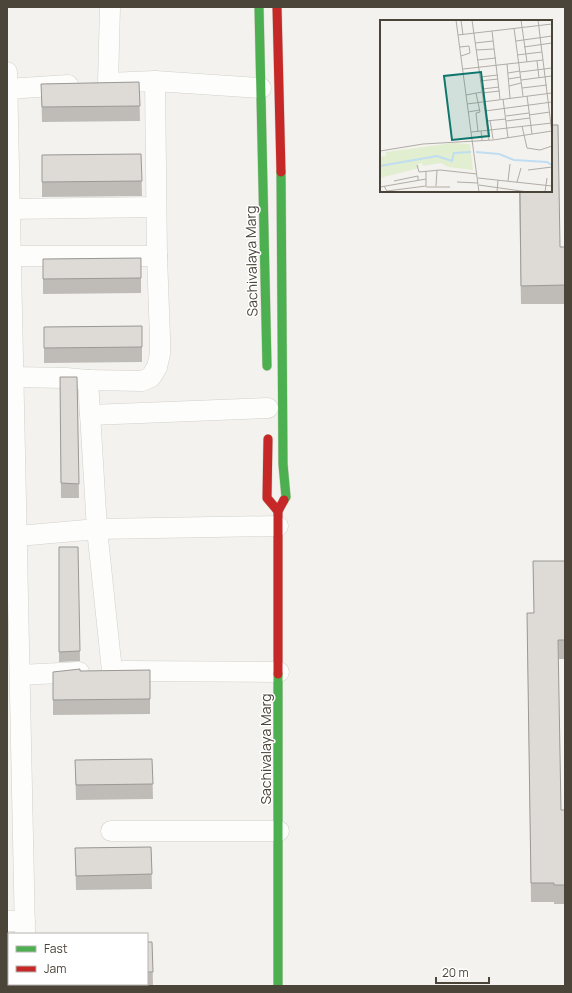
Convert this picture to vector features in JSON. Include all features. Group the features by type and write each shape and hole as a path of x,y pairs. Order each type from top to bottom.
{"main road":[{"name":"Sachivalaya Marg","path":"259,7 267,376"},
{"name":"Sachivalaya Marg","path":"277,7 280,114 283,464 286,496 278,519 278,986"},
{"path":"268,429 266,498 278,519"}],"street":[{"path":"95,84 110,7"},
{"path":"12,387 66,378 142,381 152,377 158,367 160,338 156,207 155,81"},
{"path":"19,926 15,846 14,731 16,665 12,537 11,256 9,234 10,209 7,83 95,84 155,81 261,88"},
{"path":"10,209 156,207"},
{"path":"11,256 157,256"},
{"path":"88,380 97,529 112,671"},
{"path":"90,415 268,407"},
{"path":"12,537 97,529 278,519"},
{"path":"16,665 112,671 279,672"},
{"path":"112,831 279,831"}],"building":[{"path":"139,82 140,106 42,107 41,84"},
{"path":"552,125 558,125 560,247 565,247 565,285 521,286 520,192 552,192"},
{"path":"141,154 142,181 42,182 42,155"},
{"path":"141,258 141,278 43,279 43,259"},
{"path":"142,326 142,347 44,348 44,327"},
{"path":"60,377 77,377 79,484 61,483"},
{"path":"59,547 78,547 80,651 59,652"},
{"path":"533,561 565,561 565,640 558,640 561,810 565,810 565,885 554,885 554,883 531,883 527,613 534,613"},
{"path":"80,669 80,671 150,670 150,699 53,700 53,672"},
{"path":"152,759 153,784 76,785 75,760"},
{"path":"151,847 152,874 76,876 75,848"},
{"path":"148,942 152,942 153,972 148,972"}],"traffic: fast":[{"path":"259,7 267,366"},
{"path":"281,172 283,464 286,497 284,500"},
{"path":"278,674 278,986"}],"traffic: jam":[{"path":"277,7 281,172"},
{"path":"268,439 267,498 278,511"},
{"path":"278,674 278,511 284,500"}]}
